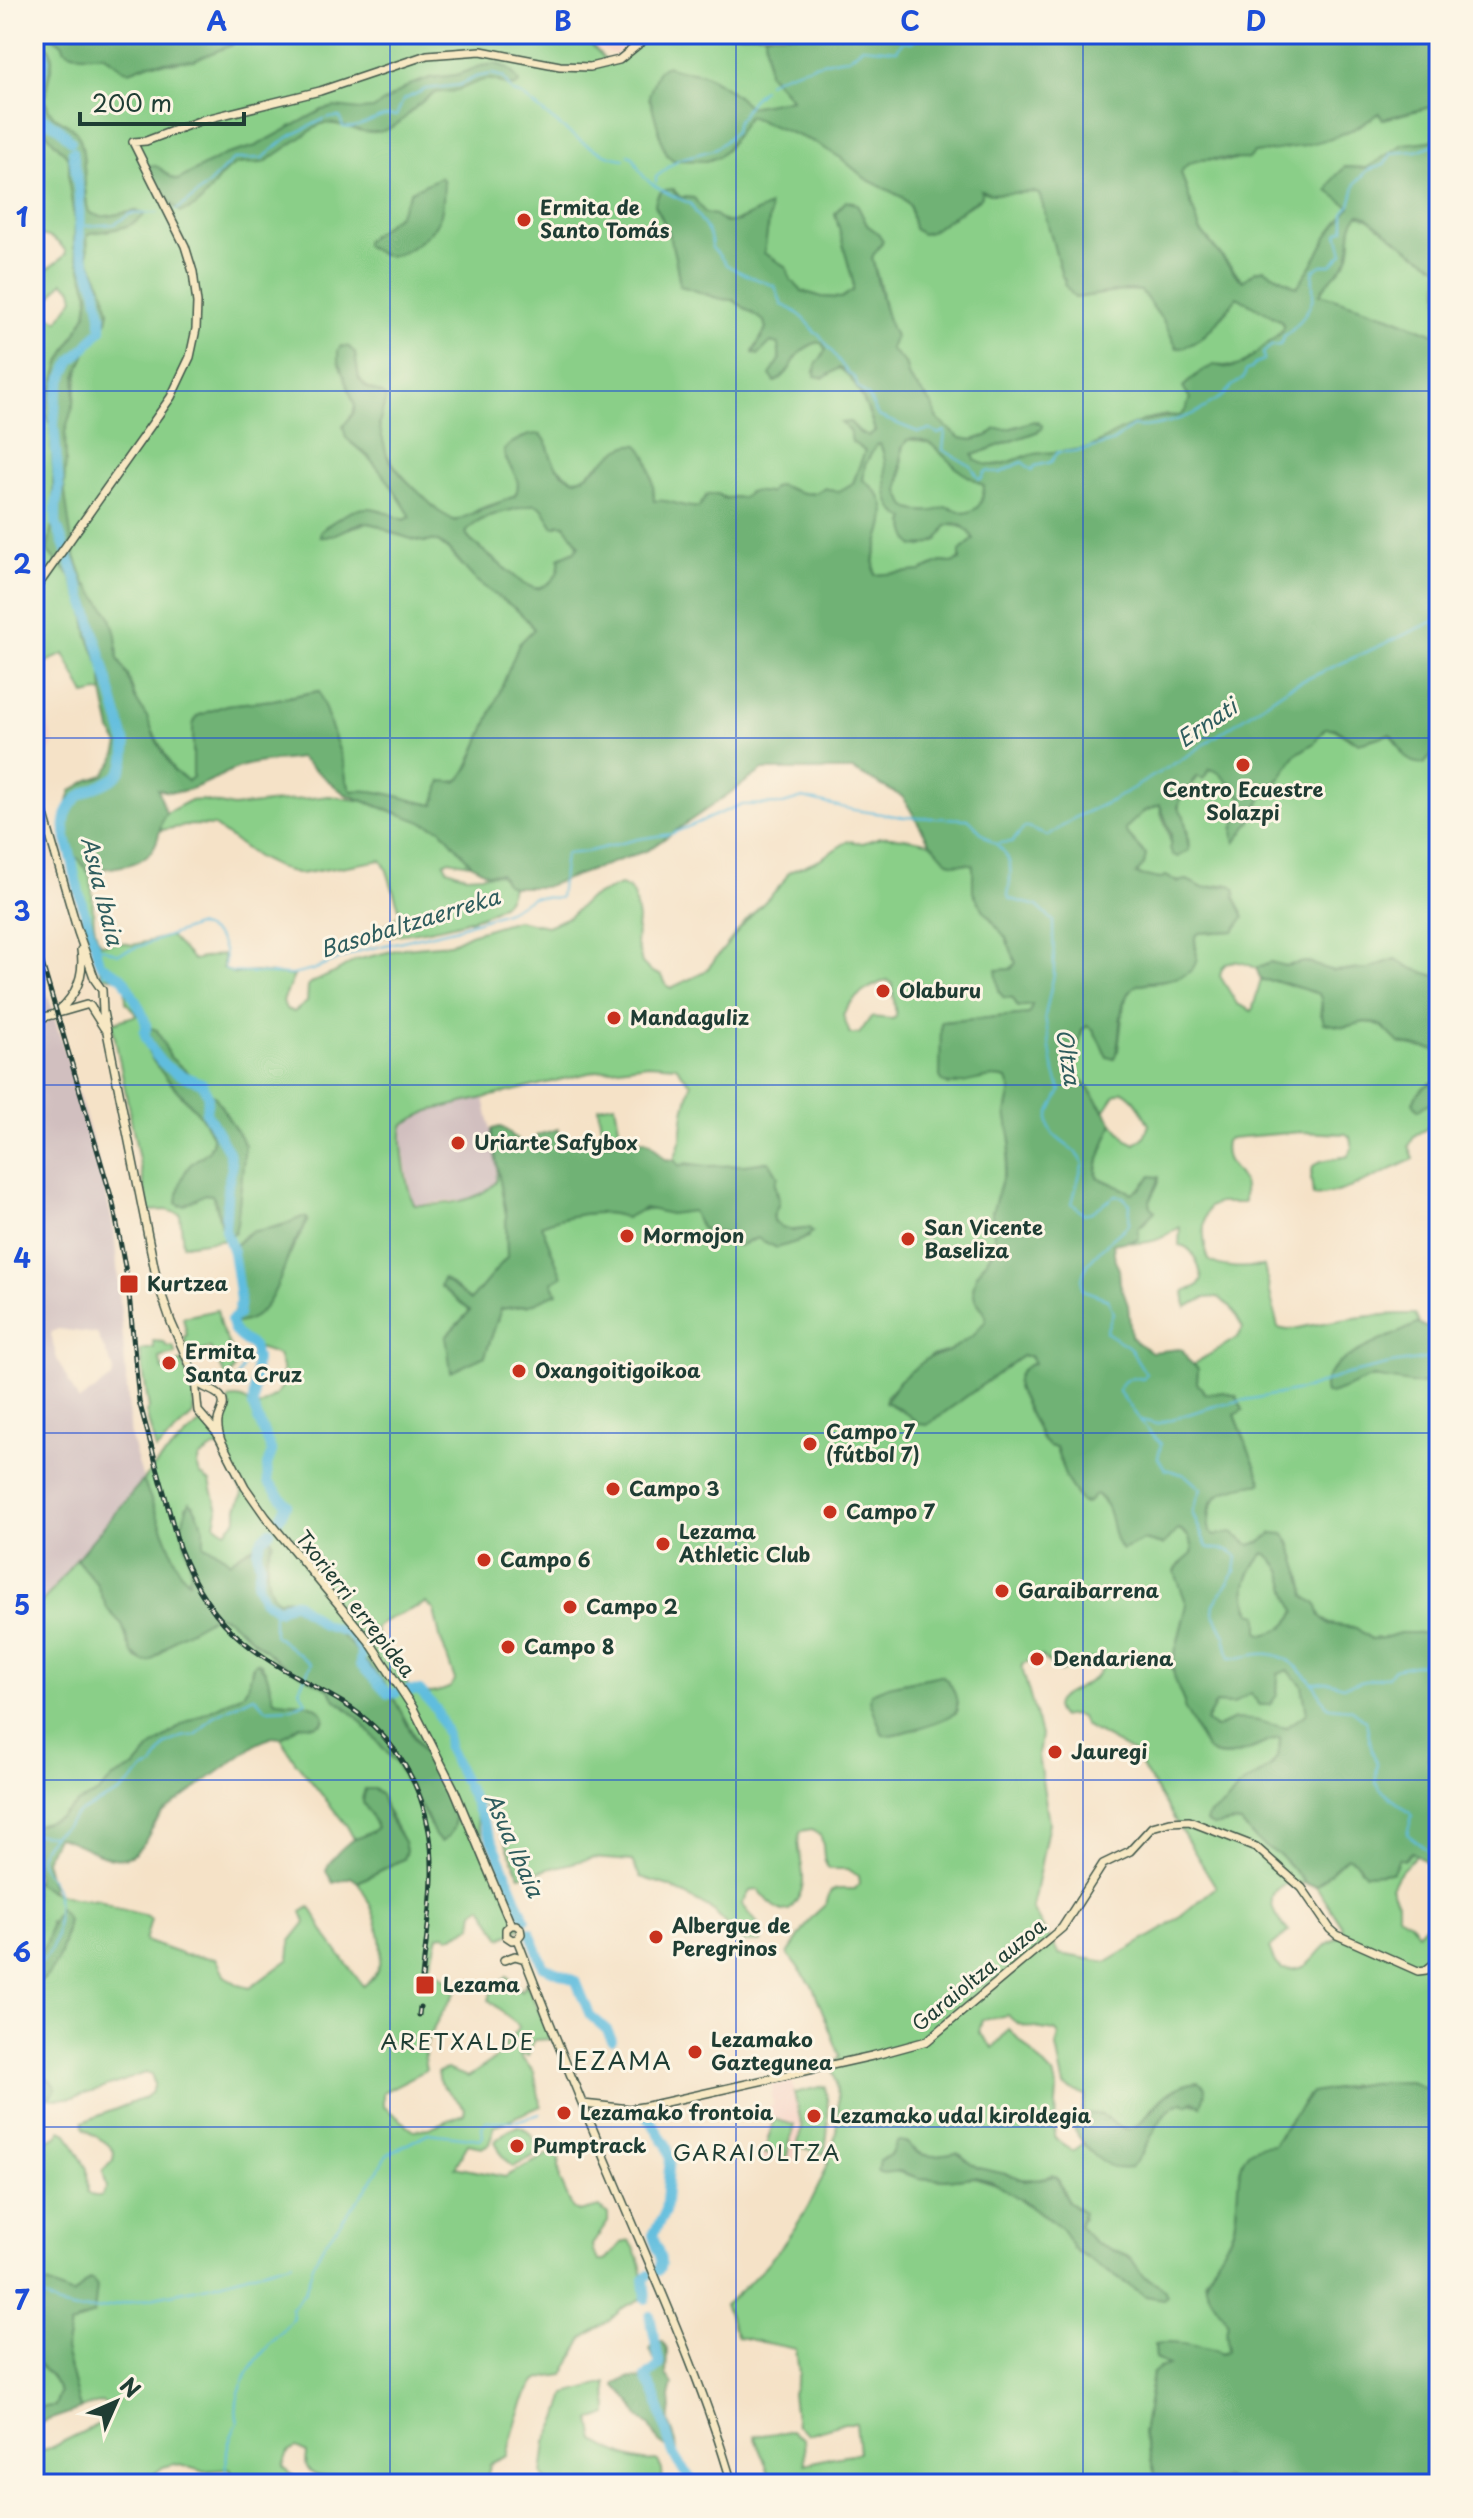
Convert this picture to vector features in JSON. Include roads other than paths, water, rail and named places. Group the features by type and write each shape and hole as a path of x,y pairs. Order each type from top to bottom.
{"street":[{"path":"34,591 171,397 190,357 197,303 193,272 185,246 133,142 146,141 202,120 320,91 431,54 494,52 560,66 590,67 619,60 651,34"},
{"name":"Txorierri errepidea","path":"34,781 78,932 95,980 102,990 108,1041 157,1281 192,1372 198,1411 221,1441 256,1503 349,1615 407,1698 454,1789 511,1925 520,1928 521,1934 517,1939 525,1959"},
{"name":"Txorierri errepidea","path":"78,932 82,961 77,997 88,1005 103,1025 108,1041"},
{"path":"53,1015 65,1005 78,986 87,979 95,980"},
{"path":"34,1020 88,1005 101,998"},
{"name":"Txorierri errepidea","path":"192,1372 203,1388 222,1399 223,1409 218,1416 221,1441"},
{"path":"198,1399 204,1393 212,1392"},
{"path":"206,1418 218,1416"},
{"name":"Garaioltza auzoa","path":"583,2104 630,2109 648,2106 927,2041 1062,1928 1103,1864 1130,1851 1152,1827 1170,1822 1189,1821 1256,1847 1302,1888 1330,1929 1347,1941 1418,1971 1426,1970 1439,1960"},
{"path":"504,1960 515,1956 525,1959 717,2433 732,2484"}],"waterway":[{"path":"768,83 807,67 849,58 862,47 897,50 903,41 911,42 928,34"},
{"name":"Asua Ibaia","path":"34,42 44,53 40,116 60,129 71,141"},
{"path":"328,118 340,117 343,127 350,128 389,115 396,116 403,100 426,89 460,85 492,74 503,77 513,92 585,143 598,151 624,159"},
{"path":"656,182 656,177 679,159 713,150 724,142 735,131 736,124 751,101 763,89"},
{"path":"176,210 234,159 263,158 287,138 324,119"},
{"path":"1208,405 1244,378 1246,370 1264,360 1263,353 1271,346 1280,345 1284,336 1306,313 1313,296 1314,270 1322,265 1331,265 1343,253 1338,233 1344,229 1344,213 1350,205 1356,183 1368,170 1384,165 1392,153 1416,151 1439,143"},
{"name":"Asua Ibaia","path":"73,151 79,194 80,248 96,289 101,329 72,360 56,398 54,425 59,488 56,523 90,617 126,748 119,774 73,802 65,822 65,833 99,961 125,981 143,1015 146,1025 144,1032 156,1056 175,1072 202,1083 208,1096 206,1112 229,1152 232,1167 225,1230 233,1252 240,1300 238,1315 231,1320 236,1333 253,1346 256,1358 253,1407 272,1452 267,1465 268,1482 287,1504 279,1519"},
{"path":"628,155 633,157 651,183 691,204 707,231 712,248 726,264 775,286 782,305 801,316 819,334 855,378 858,388 869,397 878,416 918,432 931,430 938,434 945,431 943,450 971,466 979,479 986,471 1000,473 1022,462 1032,470 1035,466 1051,462 1058,452 1098,446 1114,441 1133,426 1170,422 1206,407"},
{"path":"80,221 86,226 115,224 130,214 158,213"},
{"name":"Ernati","path":"999,843 1012,842 1025,827 1048,836 1076,817 1113,800 1187,756 1289,687 1439,619"},
{"name":"Oltza","path":"97,946 118,954 196,926 204,928 220,941 224,968 231,972 292,975 360,951 454,929 508,911 533,897 560,898 565,854 671,834 740,805 783,804 803,798 903,817 968,819 1008,858 1010,899 1037,906 1053,921 1054,974 1045,1016 1053,1067 1061,1091 1050,1112 1049,1124 1051,1131 1083,1163 1072,1203 1083,1214 1092,1212 1115,1196 1123,1197 1130,1204 1129,1224 1090,1261 1082,1280 1083,1290 1108,1299 1113,1313 1106,1332 1129,1347 1146,1374 1143,1379 1125,1381 1120,1385 1119,1392 1161,1444 1158,1458 1165,1469 1185,1475 1201,1489 1192,1512 1207,1547 1226,1550 1237,1557 1235,1572 1214,1604 1213,1612 1225,1636 1230,1658 1264,1654 1287,1660 1310,1680 1329,1707 1351,1709 1366,1721 1377,1763 1376,1783 1412,1816 1407,1834 1439,1859"},
{"path":"102,976 106,968"},
{"path":"236,1380 246,1360 255,1354"},
{"path":"1141,1420 1156,1424 1218,1405 1306,1389 1344,1375 1439,1357"},
{"name":"Asua Ibaia","path":"270,1531 257,1551 260,1566 257,1585 263,1599 278,1610 296,1603 323,1625 350,1633 361,1650 360,1664 388,1694 396,1693"},
{"path":"34,1834 53,1835 78,1813 120,1792 145,1769 153,1766 166,1744 196,1735 214,1716 254,1696 266,1709 292,1708 306,1701 299,1689 311,1664 274,1635 274,1608"},
{"path":"1312,1683 1330,1682 1343,1686 1388,1676 1394,1669 1439,1660"},
{"name":"Asua Ibaia","path":"408,1690 420,1691 436,1709 447,1735 448,1749 463,1779"},
{"name":"Asua Ibaia","path":"467,1787 525,1919"},
{"path":"34,1962 43,1961 56,1936 57,1891 39,1858 53,1835"},
{"name":"Asua Ibaia","path":"530,1932 543,1966 576,1981 590,2015 607,2030 612,2040"},
{"name":"Asua Ibaia","path":"644,2111 667,2146 670,2158 665,2212 653,2235 660,2258 658,2271"},
{"path":"227,2484 228,2446 238,2423 236,2408 244,2381 260,2355 290,2322 293,2317 291,2308 305,2292 313,2265 324,2244 367,2188 387,2155 428,2133 480,2139 486,2121 517,2121 540,2114"},
{"path":"34,2291 59,2306 76,2310 98,2309 213,2285 292,2262"},
{"name":"Asua Ibaia","path":"646,2299 644,2279 648,2275"},
{"name":"Asua Ibaia","path":"650,2316 660,2365 646,2377 657,2400 674,2454 696,2484"}],"railway":[{"path":"34,936 113,1203 128,1283 139,1401 179,1547 205,1599 233,1632 267,1659 360,1714 388,1742 410,1775 425,1811 431,1850 431,1890 421,1990"},
{"path":"419,2015 420,2007"}],"place":[{"name":"Ermita de Santo Tomás","path":"524,220"},
{"name":"Centro Ecuestre Solazpi","path":"1243,765"},
{"name":"Olaburu","path":"883,991"},
{"name":"Mandaguliz","path":"614,1018"},
{"name":"Uriarte Safybox","path":"458,1143"},
{"name":"Mormojon","path":"627,1236"},
{"name":"San Vicente Baseliza","path":"908,1239"},
{"name":"Kurtzea","path":"129,1284"},
{"name":"Ermita Santa Cruz","path":"169,1363"},
{"name":"Oxangoitigoikoa","path":"519,1371"},
{"name":"Campo 7 (fútbol 7)","path":"810,1444"},
{"name":"Campo 3","path":"613,1489"},
{"name":"Campo 7","path":"830,1512"},
{"name":"Lezama Athletic Club","path":"663,1544"},
{"name":"Campo 6","path":"484,1560"},
{"name":"Garaibarrena","path":"1002,1591"},
{"name":"Campo 2","path":"570,1607"},
{"name":"Campo 8","path":"508,1647"},
{"name":"Dendariena","path":"1037,1659"},
{"name":"Jauregi","path":"1055,1752"},
{"name":"Albergue de Peregrinos","path":"656,1937"},
{"name":"Lezama","path":"425,1985"},
{"name":"Lezamako Gaztegunea","path":"695,2052"},
{"name":"Lezamako frontoia","path":"564,2113"},
{"name":"Lezamako udal kiroldegia","path":"814,2116"},
{"name":"Pumptrack","path":"517,2146"}],"district":[{"name":"ARETXALDE","path":"458,2042"},
{"name":"LEZAMA","path":"615,2062"},
{"name":"GARAIOLTZA","path":"757,2153"}],"water label":[{"name":"Basobaltzaerreka","path":"410,923"}]}
